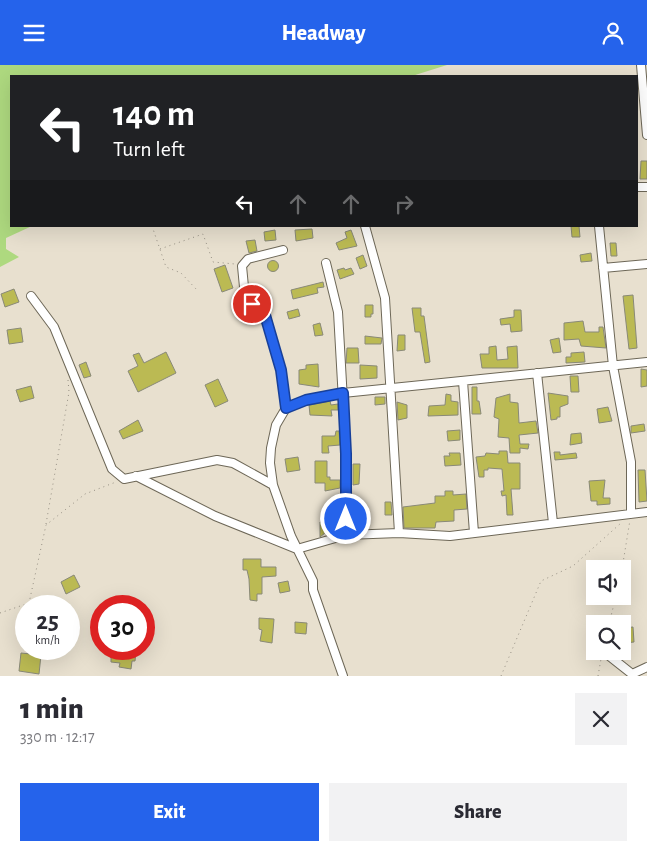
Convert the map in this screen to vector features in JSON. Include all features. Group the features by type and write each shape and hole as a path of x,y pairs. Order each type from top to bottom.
{"street":[{"path":"641,65 647,135"},
{"path":"365,227 385,298 399,533"},
{"path":"599,227 613,366 631,462 631,514"},
{"path":"283,249 248,259 242,266 244,287 252,304 265,315 281,370 286,408"},
{"path":"326,263 338,312 346,454 346,535"},
{"path":"603,267 647,264"},
{"path":"31,296 54,327 67,364 112,469 124,479 217,460 233,463 273,485"},
{"path":"343,676 313,590 313,581 297,549 273,485 270,463 271,448 276,425 286,408 306,400 343,393 647,362"},
{"path":"537,373 553,523"},
{"path":"463,381 474,533"},
{"path":"136,476 215,516 297,549 346,535 399,533 450,536 647,512"},
{"path":"614,660 632,674 647,667"}],"path":[{"path":"152,227 168,270 181,273 197,290"},
{"path":"160,249 203,234 213,262 242,266"},
{"path":"0,613 29,603 46,525 68,392 67,364"},
{"path":"46,525 85,494 124,479"},
{"path":"623,560 631,514"},
{"path":"500,676 541,581 573,566 631,514"},
{"path":"598,676 601,660"}],"shaded area":[{"path":"0,65 447,65 415,75 10,75 10,227 30,227 6,238 6,249 19,257 0,267"}],"building":[{"path":"641,161 647,161 647,179 640,179"},
{"path":"571,227 579,227 580,237 572,237"},
{"path":"312,229 313,238 296,241 295,230"},
{"path":"275,230 276,240 265,241 264,232"},
{"path":"351,230 357,246 339,250 336,243 347,238 345,232"},
{"path":"255,240 257,251 249,253 246,241"},
{"path":"610,243 616,243 617,256 611,256"},
{"path":"591,253 592,261 581,262 580,255"},
{"path":"363,255 367,266 360,269 356,258"},
{"path":"271,261 275,261 278,266 277,270 271,271 268,268 268,264"},
{"path":"225,265 233,288 222,292 214,269"},
{"path":"344,268 345,270 351,268 354,274 340,279 337,270"},
{"path":"323,282 324,287 317,288 318,293 293,299 291,290"},
{"path":"14,289 19,302 5,307 1,294"},
{"path":"633,295 637,348 629,349 623,296"},
{"path":"365,305 373,305 371,317 365,317"},
{"path":"412,308 421,308 421,316 424,316 430,362 425,363 420,332 415,332"},
{"path":"298,309 300,316 289,319 287,312"},
{"path":"514,310 521,310 522,331 511,332 510,324 501,325 500,319 514,317"},
{"path":"583,321 585,332 599,332 599,327 603,327 606,348 581,346 579,339 564,340 564,323"},
{"path":"320,323 323,335 315,336 313,325"},
{"path":"21,328 23,342 9,344 7,330"},
{"path":"398,335 405,335 405,350 397,351"},
{"path":"365,336 382,338 381,344 365,344"},
{"path":"559,338 561,352 553,353 550,340"},
{"path":"496,346 497,360 508,359 507,347 517,346 518,368 482,368 480,354 489,354 489,347"},
{"path":"347,348 358,348 359,363 346,363"},
{"path":"166,352 176,373 138,392 128,371 138,366 133,355 139,353 144,363"},
{"path":"584,352 585,362 566,363 566,357 571,357 571,353"},
{"path":"86,362 91,376 84,378 79,365"},
{"path":"318,364 319,387 299,384 299,370 306,369 306,365"},
{"path":"360,365 377,366 377,378 360,379"},
{"path":"641,369 647,370 647,386 641,387"},
{"path":"570,376 578,376 579,392 571,392"},
{"path":"218,379 228,401 215,407 205,385"},
{"path":"31,386 34,398 20,402 16,390"},
{"path":"472,387 477,387 477,401 479,401 481,414 472,414"},
{"path":"548,393 568,396 568,404 560,407 560,417 557,417 557,419 551,420"},
{"path":"446,394 451,395 451,401 458,402 458,415 428,416 429,406 445,405"},
{"path":"510,394 510,402 518,403 519,423 536,421 538,433 519,435 520,444 529,444 528,449 520,448 520,453 510,453 509,438 498,437 499,419 494,417 496,398"},
{"path":"375,397 385,397 385,404 375,405"},
{"path":"330,401 331,405 338,404 338,410 331,410 332,416 310,415 309,405"},
{"path":"397,402 407,405 407,418 398,420"},
{"path":"608,407 612,421 599,423 597,409"},
{"path":"138,420 143,431 123,439 119,431"},
{"path":"644,424 645,431 631,433 631,426"},
{"path":"460,430 460,440 448,441 447,431"},
{"path":"336,431 339,431 340,445 328,446 329,453 322,453 322,436 335,436"},
{"path":"581,433 582,443 570,445 571,434"},
{"path":"499,451 507,451 508,463 520,463 520,489 511,489 513,515 507,515 506,495 502,496 501,491 504,491 502,469 488,468 488,470 484,470 484,477 479,477 476,457 485,456 486,453 499,454"},
{"path":"554,452 560,452 560,455 576,453 577,458 555,460"},
{"path":"449,453 460,453 461,465 445,466 444,456 450,456"},
{"path":"298,457 300,470 287,472 285,459"},
{"path":"315,461 327,461 327,477 330,477 330,480 340,480 340,488 325,491 325,483 315,483"},
{"path":"353,464 360,464 359,484 353,485"},
{"path":"638,470 645,470 647,501 639,502"},
{"path":"605,480 603,498 610,498 610,504 597,505 597,501 591,501 589,481"},
{"path":"445,491 453,491 453,495 466,494 467,509 454,510 454,521 436,522 435,528 404,528 403,507 435,503 435,496 445,496"},
{"path":"385,502 391,502 392,515 385,515"},
{"path":"320,522 331,522 331,533 325,533 320,537"},
{"path":"243,559 261,559 261,567 276,567 276,576 262,577 262,594 257,594 257,601 250,600 249,579 247,570 243,570"},
{"path":"74,575 80,587 66,594 61,582"},
{"path":"288,581 290,591 280,593 278,583"},
{"path":"259,618 274,619 272,643 260,641 262,630 259,629"},
{"path":"295,622 307,623 306,634 295,633"},
{"path":"631,627 633,627 634,642 631,642"},
{"path":"20,660 40,660 39,674 19,671"},
{"path":"111,660 135,660 132,661 131,669 119,667 120,663 111,662"}],"route":[{"path":"252,304 265,315 281,370 286,408 306,400 343,393 346,454 346,519"}]}
